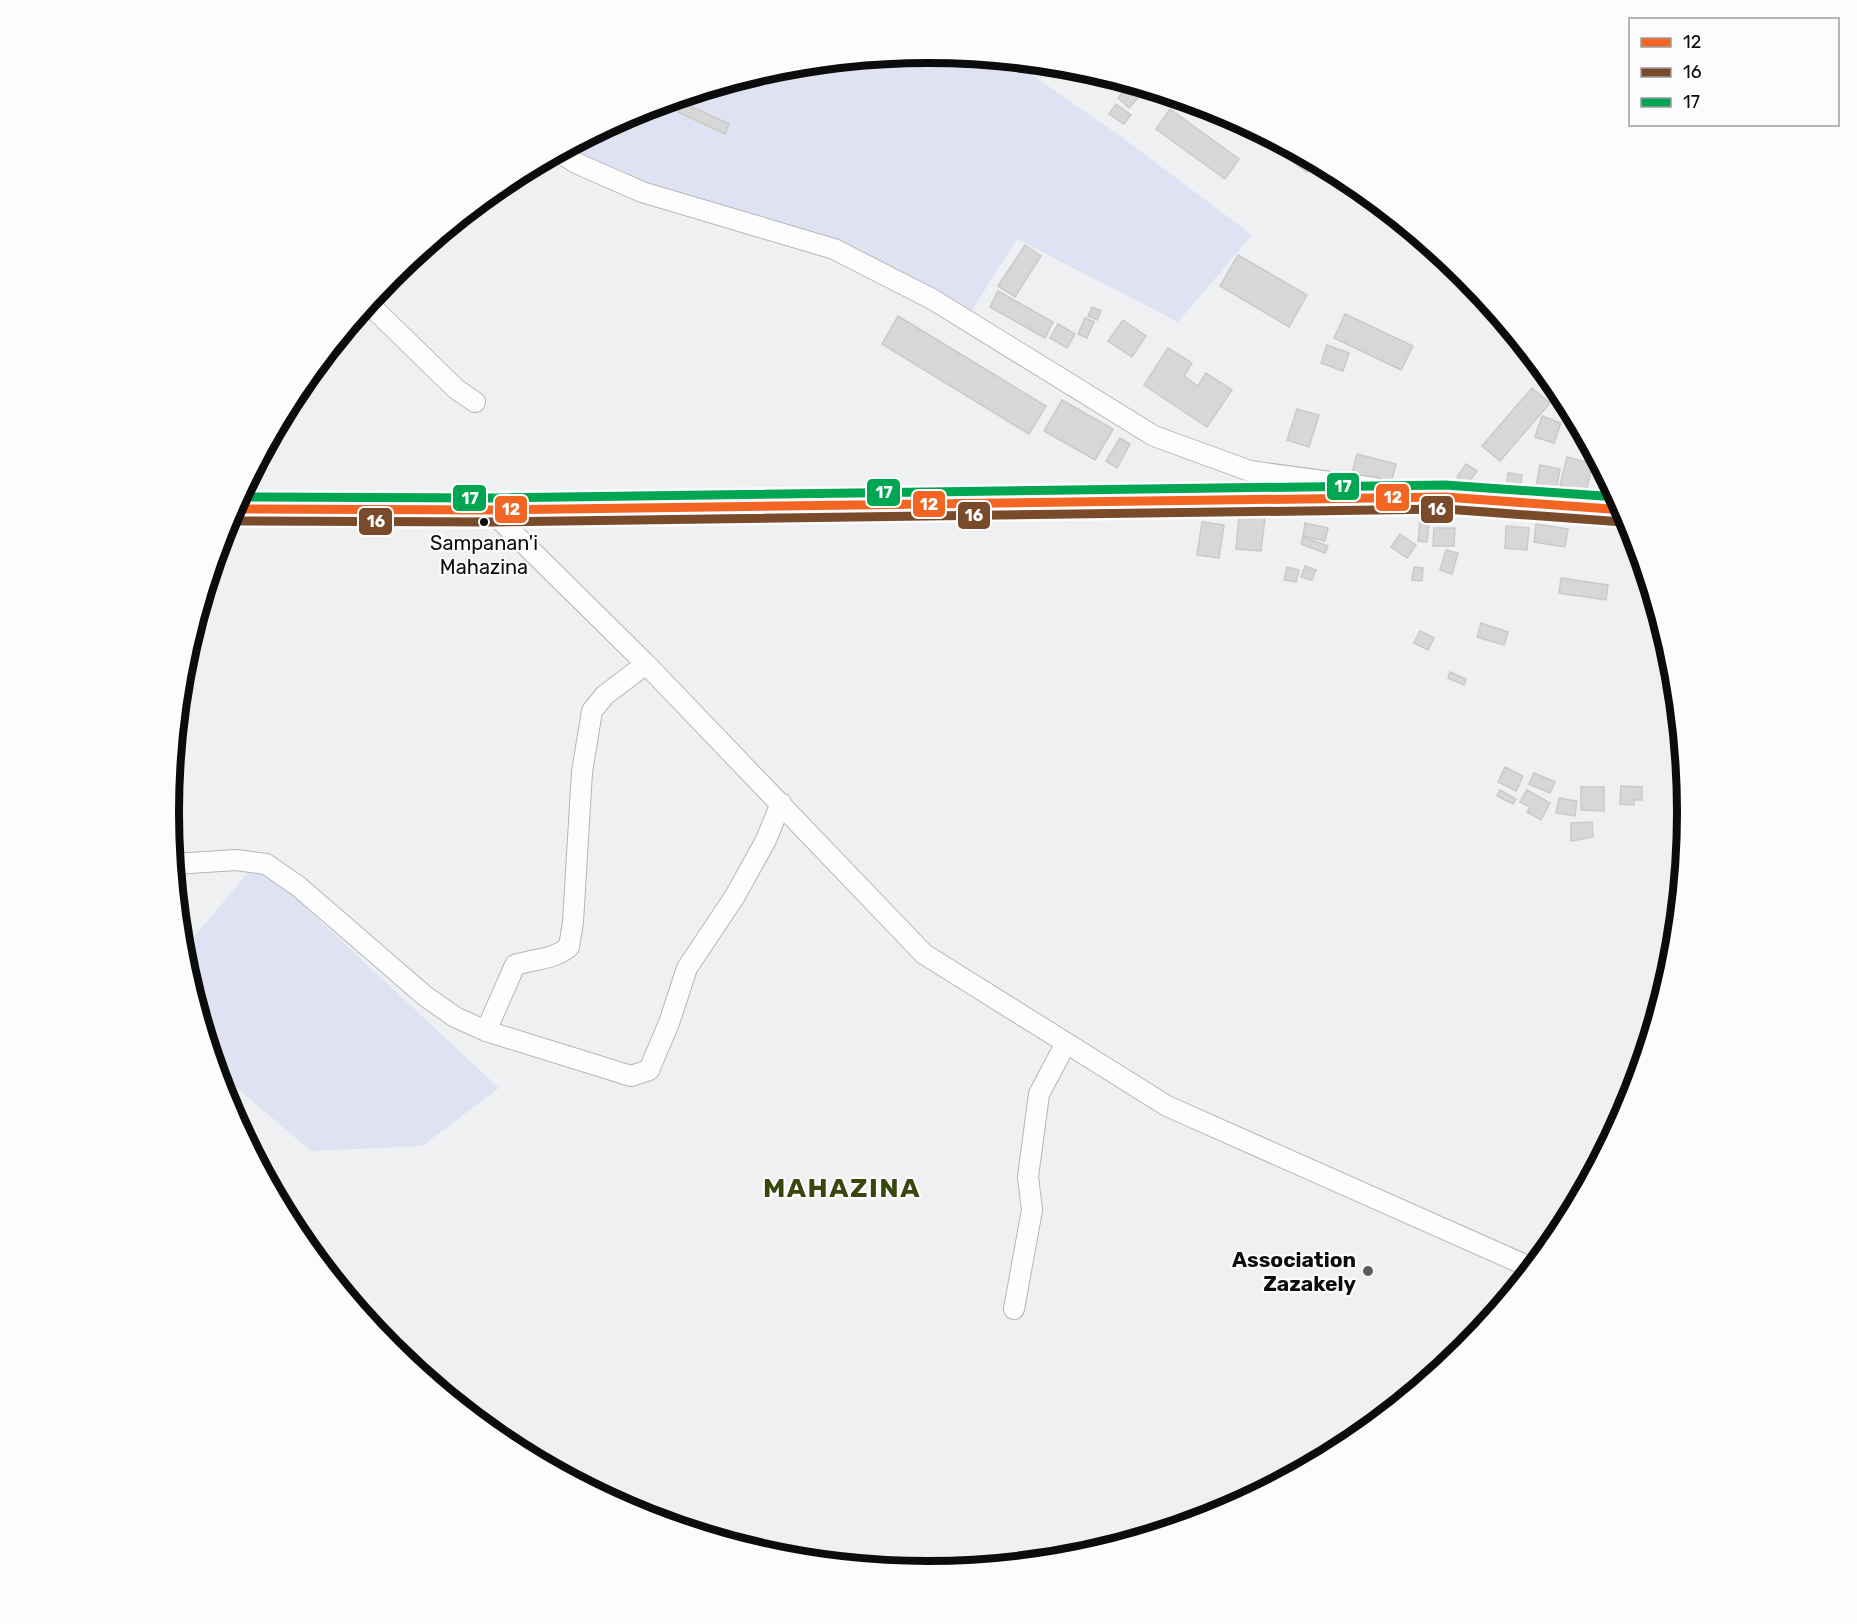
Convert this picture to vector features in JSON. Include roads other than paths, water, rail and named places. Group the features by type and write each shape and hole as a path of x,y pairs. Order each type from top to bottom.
{"main road":[{"path":"244,509 490,510 1445,497 1613,509"}],"street":[{"path":"566,157 642,192 834,249 932,299 1154,436 1250,471 1445,497"},
{"path":"374,309 456,389 475,402"},
{"path":"490,510 646,664 924,954 1167,1106 1525,1265"},
{"path":"486,1031 515,965 532,959 558,956 569,947 573,922 582,772 592,711 605,695 646,664"},
{"path":"181,864 236,860 266,864 298,886 425,996 455,1017 486,1031 631,1076 649,1070 669,1023 687,968 740,887 766,840 781,803"},
{"path":"1014,1309 1032,1210 1028,1177 1039,1094 1066,1043"}],"place":[{"name":"Sampanan'i Mahazina","path":"484,522"},
{"name":"Association Zazakely","path":"1368,1271"}],"district":[{"name":"MAHAZINA","path":"842,1188"}]}
